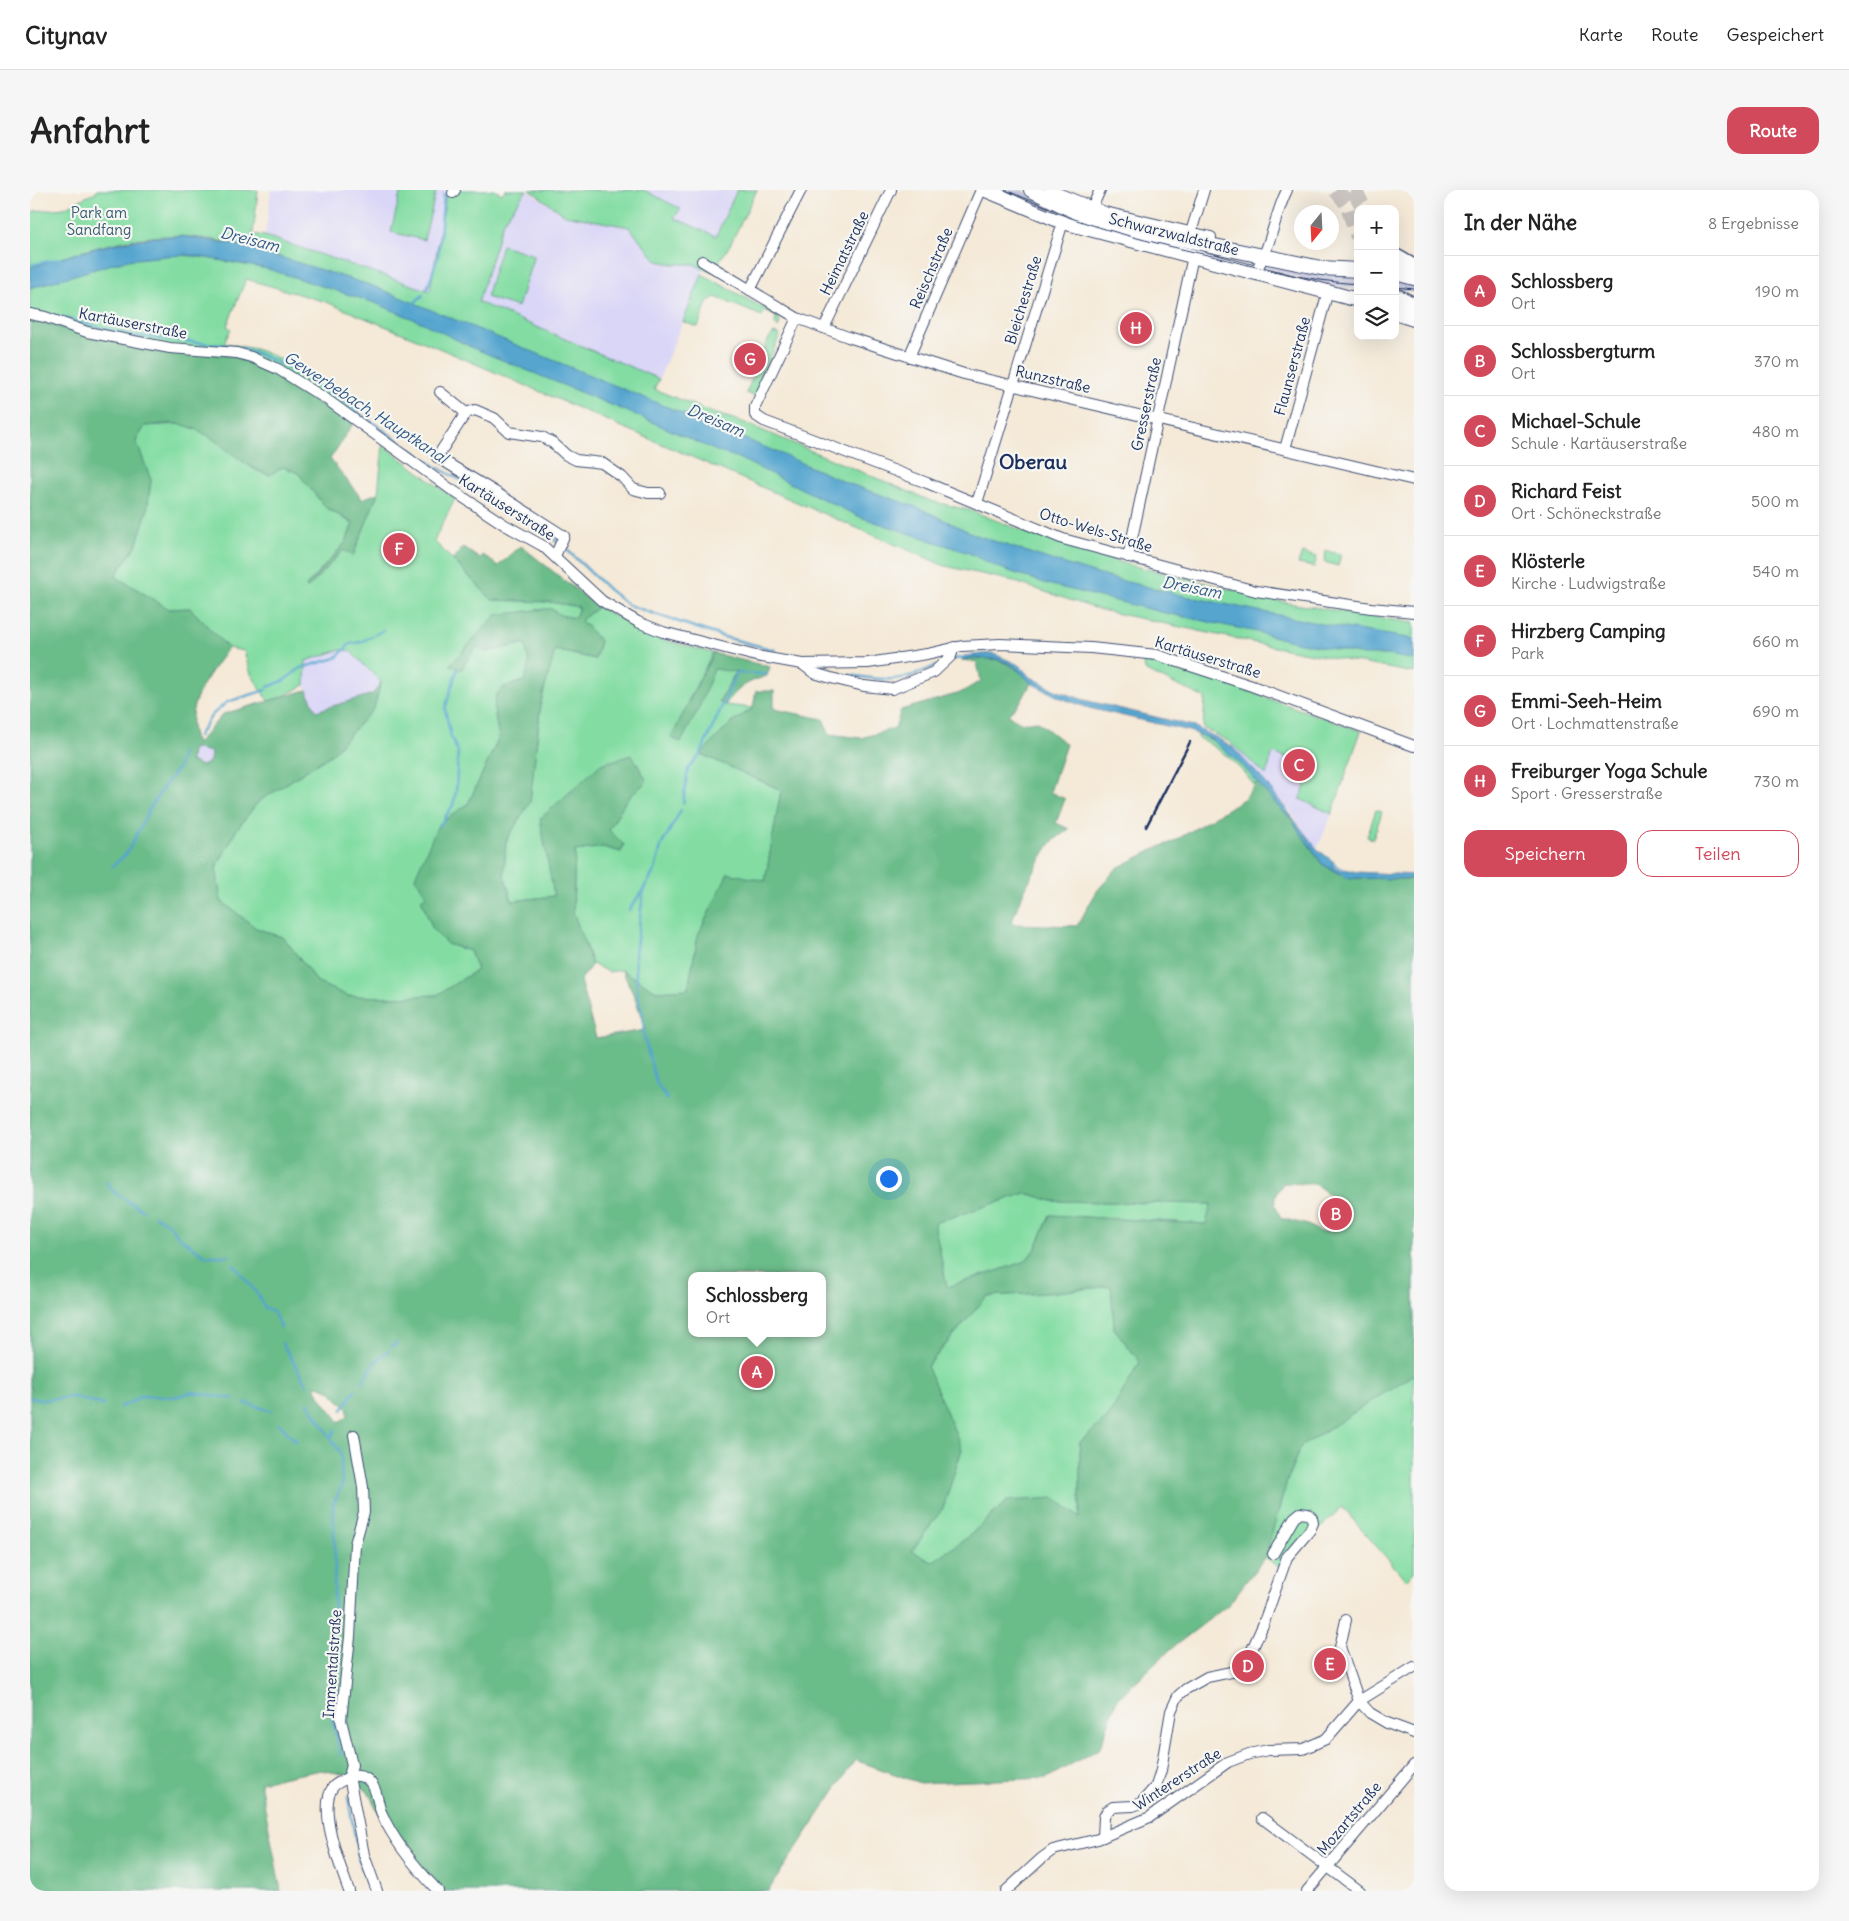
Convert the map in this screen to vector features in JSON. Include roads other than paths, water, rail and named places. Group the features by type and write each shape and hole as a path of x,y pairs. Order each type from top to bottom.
{"highway":[{"path":"1399,259 1414,268"},
{"path":"1399,305 1414,306"}],"main road":[{"name":"Schwarzwaldstraße","path":"986,190 1063,222 1354,299"},
{"name":"Schwarzwaldstraße","path":"1031,190 1076,212 1152,234 1321,268 1354,270"},
{"path":"1399,274 1414,278"},
{"path":"1399,307 1414,319"}],"street":[{"path":"750,290 801,190"},
{"name":"Heimatstraße","path":"824,328 891,190"},
{"name":"Reischstraße","path":"909,357 981,190"},
{"name":"Schwarzwaldstraße","path":"1050,190 1062,193 1092,208 1211,237"},
{"name":"Schwarzwaldstraße","path":"1092,208 1100,190"},
{"name":"Schwarzwaldstraße","path":"1191,232 1204,190"},
{"path":"1255,272 1263,257 1276,214 1287,190"},
{"name":"Bleichestraße","path":"977,503 1063,222"},
{"name":"Gresserstraße","path":"1128,557 1193,256"},
{"name":"Runzstraße","path":"702,260 797,318 964,374 1159,418 1414,480"},
{"name":"Flaunserstraße","path":"1284,449 1328,291"},
{"name":"Kartäuserstraße","path":"30,314 45,317 87,332 170,348 251,357 278,369 326,399 449,488 505,525 538,543 558,550 602,601 638,622 663,632 756,656 802,664 868,663 927,654 1022,644 1090,648 1156,655 1184,662 1414,746"},
{"name":"Otto-Wels-Straße","path":"797,318 755,408 755,415 764,421 848,452 1063,539 1256,591 1371,608 1414,612"},
{"path":"440,392 466,413"},
{"path":"558,550 564,536 561,533 437,458 466,413 476,410 483,412 494,418 510,432 542,438 553,443 566,455 576,460 602,463 622,477 633,489 648,494 660,493"},
{"name":"Kartäuserstraße","path":"802,664 814,673 831,678 864,686 892,688 934,672 952,651"},
{"name":"Immentalstraße","path":"354,1436 363,1487 364,1512 355,1544 350,1637 341,1720 352,1766 349,1776 364,1856 377,1891"},
{"path":"1103,1837 1104,1817 1107,1811 1113,1807 1133,1806 1140,1803 1156,1786 1161,1770 1171,1711 1178,1696 1207,1677 1236,1671 1246,1663 1263,1625 1287,1557 1310,1530 1313,1523 1312,1518 1308,1514 1300,1513 1294,1518 1273,1554"},
{"path":"1346,1620 1340,1647 1359,1701 1370,1713 1387,1723 1414,1733"},
{"name":"Wintererstraße","path":"1006,1891 1053,1850 1103,1837 1150,1817 1228,1762 1249,1754 1268,1750 1303,1749 1326,1739 1359,1701 1414,1667"},
{"name":"Mozartstraße","path":"1307,1891 1414,1765"},
{"path":"349,1891 333,1845 328,1813 333,1787 349,1776 360,1776 368,1780 373,1786 382,1814 397,1839 416,1867 438,1891"},
{"path":"1262,1818 1360,1891"}],"water":[{"name":"Dreisam","path":"180,236 252,247 373,286 779,453 847,483 919,508 976,535 1107,577 1185,596 1332,626 1414,639 1414,660 1389,655 1364,655 1161,612 1047,584 997,567 969,553 860,517 736,457 719,452 643,418 473,348 423,323 375,303 268,269 190,255 166,256 126,260 30,288 30,268 85,251 123,242"},
{"path":"992,653 1019,665 1029,676 1055,690 1084,700 1193,726 1219,739 1232,747 1265,782 1317,849 1334,862 1332,866 1342,872 1344,869 1356,872 1414,875 1414,879 1347,878 1322,864 1290,817 1281,810 1243,766 1211,739 1189,731 1089,708 1061,698 1031,683 1008,663 996,659 972,658 962,660 964,656"}],"waterway":[{"path":"427,289 438,256 444,194"},
{"path":"30,265 59,259 60,262"},
{"path":"413,304 423,295"},
{"name":"Gewerbebach, Hauptkanal","path":"60,317 129,335 230,346 254,352 285,366 337,398 435,466 487,495 535,526"},
{"name":"Gewerbebach, Hauptkanal","path":"550,537 559,543"},
{"name":"Gewerbebach, Hauptkanal","path":"563,546 609,590 628,605 724,637 775,650"},
{"path":"268,687 283,681 301,668 336,658 350,644 361,642 384,630"},
{"name":"Gewerbebach, Hauptkanal","path":"954,659 966,657"},
{"name":"Gewerbebach, Hauptkanal","path":"849,675 873,679 893,679 923,672 935,666"},
{"path":"439,827 453,805 456,792 458,752 451,737 445,709 457,670"},
{"path":"683,803 688,769 700,755 737,673 766,674"},
{"path":"198,736 212,715 227,702 266,690"},
{"path":"113,866 127,853 148,812 178,768 182,753"},
{"path":"667,1099 656,1082 644,1037 643,1016 637,993 635,954 644,888 655,870 661,846 681,810"},
{"name":"Gewerbebach, Hauptkanal","path":"1331,863 1346,871"},
{"path":"629,910 643,890"},
{"path":"106,1182 115,1193 144,1211"},
{"path":"155,1216 169,1224 179,1237 206,1256 229,1256"},
{"path":"234,1265 259,1296 264,1307 273,1312 281,1327"},
{"path":"282,1343 307,1385"},
{"path":"392,1347 396,1343"},
{"path":"363,1382 375,1362 388,1351"},
{"path":"342,1410 355,1390"},
{"path":"120,1407 140,1396 176,1397 192,1392 235,1399"},
{"path":"30,1398 42,1400 74,1397 103,1405"},
{"path":"245,1403 272,1411"},
{"path":"308,1403 341,1453 342,1486 333,1504 335,1554 331,1715 341,1755"},
{"path":"279,1424 297,1442"},
{"path":"331,1438 335,1430"},
{"path":"348,1797 359,1860 370,1891"}],"tunnel":[{"path":"1336,190 1347,203 1354,225"},
{"path":"1353,190 1362,205"}],"tram line":[{"path":"1005,190 1055,212 1132,237 1284,273 1354,284"},
{"path":"1399,287 1414,289"}],"railway":[{"path":"1146,827 1190,742"}],"place":[{"name":"Freiburger Yoga Schule","path":"1136,328"},
{"name":"Emmi-Seeh-Heim","path":"750,359"},
{"name":"Hirzberg Camping","path":"399,549"},
{"name":"Michael-Schule","path":"1299,765"},
{"name":"Schlossbergturm","path":"1336,1214"},
{"name":"Schlossberg","path":"757,1372"},
{"name":"Klösterle","path":"1330,1664"},
{"name":"Richard Feist","path":"1248,1666"}],"district":[{"name":"Oberau","path":"1033,461"}],"park label":[{"name":"Park am Sandfang","path":"99,220"}]}
